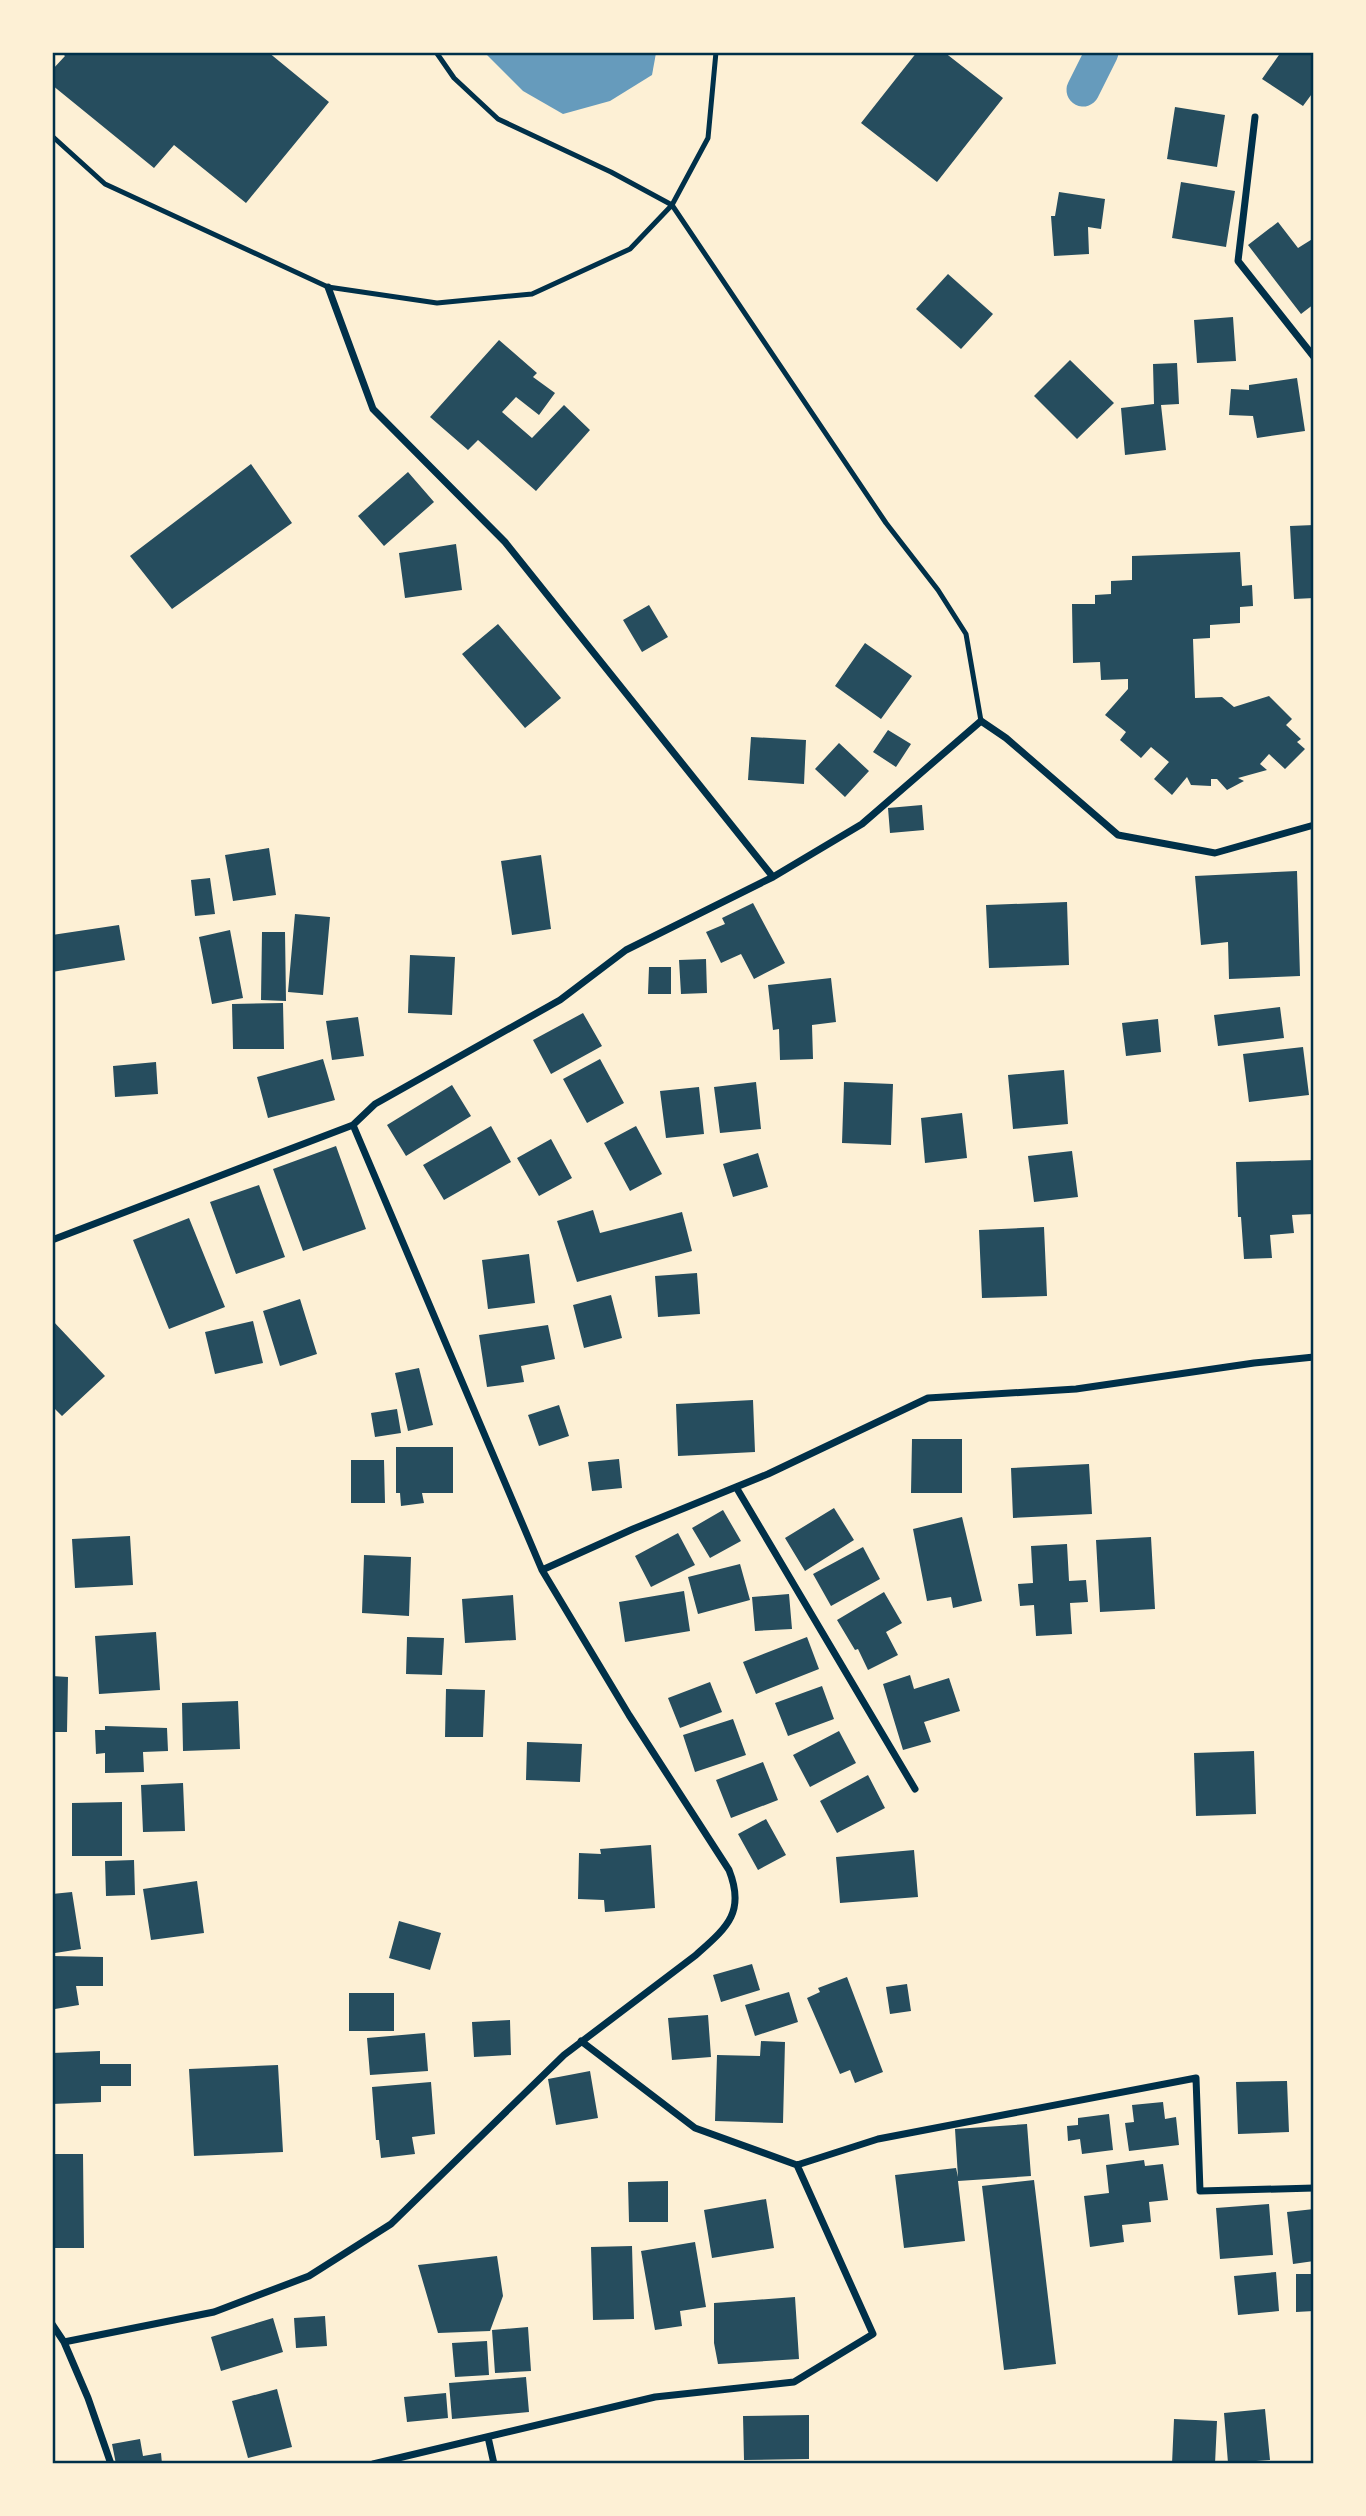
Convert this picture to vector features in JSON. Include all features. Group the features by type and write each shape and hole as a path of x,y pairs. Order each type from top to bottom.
{"street":[{"path":"1255,117 1237,261 1314,357"},
{"path":"328,288 373,409 505,542 773,877"},
{"path":"52,1240 353,1125 375,1104 560,1000 626,950 773,877 862,824 981,721 1006,738 1118,835 1214,853 1314,825"},
{"path":"64,2342 214,2312 309,2276 391,2224 565,2055 696,1955 716,1938 734,1914 736,1888 729,1870 629,1715 542,1570 353,1125"},
{"path":"542,1570 736,1487 928,1398 1076,1389 1314,1357"},
{"path":"736,1487 915,1788"},
{"path":"581,2041 695,2127 797,2165 878,2139 1196,2078 1200,2190 1314,2188"},
{"path":"373,2463 655,2397 794,2382 873,2334 797,2165"},
{"path":"52,2324 64,2342 88,2398 111,2463"},
{"path":"488,2437 494,2463"}],"lane":[{"path":"436,52 454,78 498,118 611,172 672,205 878,512 938,590 966,634 981,721"},
{"path":"52,136 105,184 328,288 437,303 533,294 630,248 672,205 708,138 716,52"}],"water":[{"path":"485,53 656,53 652,75 610,101 563,114 523,91"}],"building":[{"path":"61,52 268,52 329,102 246,203 174,145 154,168 52,85 52,70 65,56"},
{"path":"917,52 944,52 1003,98 937,182 861,123"},
{"path":"1281,52 1314,52 1314,91 1303,106 1262,79"},
{"path":"1175,107 1225,115 1217,167 1167,159"},
{"path":"1181,182 1235,191 1226,247 1172,238"},
{"path":"1059,192 1105,199 1101,229 1088,227 1089,254 1054,256 1051,216 1055,216"},
{"path":"1278,222 1298,248 1314,238 1314,304 1301,314 1248,245"},
{"path":"948,274 993,314 961,349 916,309"},
{"path":"1233,317 1236,361 1197,363 1194,320"},
{"path":"499,340 537,373 533,377 555,393 539,415 516,397 502,412 532,438 564,405 590,430 536,491 478,440 468,450 430,417"},
{"path":"1070,360 1114,403 1077,439 1034,396"},
{"path":"1177,363 1179,404 1161,405 1166,450 1125,455 1121,408 1154,404 1153,364"},
{"path":"1297,378 1305,431 1257,438 1253,416 1229,415 1231,389 1249,390 1249,385"},
{"path":"251,464 292,523 172,609 130,556"},
{"path":"408,472 434,502 384,546 358,516"},
{"path":"1314,525 1314,598 1294,599 1290,526"},
{"path":"456,544 462,590 405,598 399,553"},
{"path":"1240,552 1242,586 1252,585 1253,606 1240,607 1240,623 1210,625 1210,638 1193,639 1195,698 1222,697 1234,707 1269,696 1292,719 1286,725 1301,739 1297,742 1305,749 1285,769 1269,754 1260,764 1267,770 1238,778 1244,781 1227,790 1217,779 1211,779 1211,786 1191,785 1187,777 1172,795 1154,779 1169,762 1151,747 1141,758 1120,740 1126,732 1105,715 1128,689 1128,679 1101,680 1100,662 1073,663 1072,604 1095,604 1095,595 1111,594 1111,581 1132,580 1132,556"},
{"path":"649,605 668,637 642,652 623,620"},
{"path":"498,624 561,698 525,728 462,654"},
{"path":"865,643 912,676 881,719 835,686"},
{"path":"888,730 911,744 896,767 873,752"},
{"path":"751,737 806,740 804,784 748,780"},
{"path":"839,743 869,771 845,797 815,769"},
{"path":"922,805 924,830 890,833 888,808"},
{"path":"269,848 276,895 233,901 225,855"},
{"path":"541,855 551,929 512,935 501,861"},
{"path":"1297,871 1300,976 1229,979 1228,942 1201,945 1195,876"},
{"path":"210,878 215,914 195,916 191,880"},
{"path":"1067,902 1069,965 989,968 986,905"},
{"path":"753,903 785,963 754,979 741,954 721,963 706,932 725,924 722,918"},
{"path":"295,914 330,917 323,995 288,992"},
{"path":"119,925 125,960 52,972 52,935"},
{"path":"230,930 243,998 212,1004 199,937"},
{"path":"262,932 285,932 286,1001 261,1000"},
{"path":"410,955 455,957 452,1015 408,1013"},
{"path":"706,959 707,993 681,994 679,960"},
{"path":"649,967 671,967 671,994 648,994"},
{"path":"831,978 836,1022 812,1025 813,1059 780,1060 779,1029 773,1030 768,985"},
{"path":"283,1003 284,1049 233,1049 232,1004"},
{"path":"1280,1007 1284,1038 1218,1046 1214,1015"},
{"path":"583,1013 602,1046 551,1074 533,1040"},
{"path":"358,1017 364,1056 332,1060 326,1021"},
{"path":"1158,1019 1161,1052 1126,1056 1122,1023"},
{"path":"1303,1047 1309,1095 1249,1102 1243,1054"},
{"path":"323,1059 335,1100 268,1118 257,1077"},
{"path":"600,1059 624,1103 587,1123 563,1079"},
{"path":"156,1062 158,1094 115,1097 113,1066"},
{"path":"1064,1070 1068,1124 1013,1129 1008,1075"},
{"path":"756,1082 761,1129 720,1133 714,1087"},
{"path":"844,1082 893,1084 891,1145 842,1143"},
{"path":"452,1085 471,1116 406,1156 387,1125"},
{"path":"699,1087 704,1134 666,1138 660,1091"},
{"path":"962,1113 967,1158 925,1163 921,1118"},
{"path":"491,1126 511,1162 444,1200 423,1165"},
{"path":"636,1126 662,1174 630,1191 604,1143"},
{"path":"551,1139 572,1178 539,1196 517,1158"},
{"path":"336,1146 366,1229 303,1251 273,1169"},
{"path":"1072,1151 1078,1197 1034,1202 1028,1156"},
{"path":"758,1153 768,1187 733,1197 723,1164"},
{"path":"1314,1160 1314,1214 1292,1215 1294,1233 1270,1235 1272,1258 1244,1259 1241,1217 1238,1217 1236,1162"},
{"path":"259,1185 285,1257 236,1274 210,1202"},
{"path":"593,1210 600,1233 682,1212 692,1251 577,1282 557,1221"},
{"path":"189,1218 225,1307 169,1329 133,1240"},
{"path":"1044,1227 1047,1296 982,1298 979,1230"},
{"path":"529,1254 535,1303 488,1309 482,1260"},
{"path":"697,1273 700,1314 658,1317 655,1276"},
{"path":"611,1295 622,1338 584,1348 573,1305"},
{"path":"300,1299 317,1354 280,1366 263,1311"},
{"path":"52,1320 105,1376 62,1416 52,1406"},
{"path":"253,1321 263,1363 215,1374 205,1332"},
{"path":"548,1325 555,1359 521,1366 524,1382 487,1387 479,1335"},
{"path":"419,1368 433,1425 408,1431 395,1373"},
{"path":"753,1400 755,1452 678,1456 676,1404"},
{"path":"559,1405 569,1436 539,1446 528,1415"},
{"path":"397,1409 401,1433 375,1437 371,1413"},
{"path":"912,1439 962,1439 962,1493 911,1493"},
{"path":"396,1447 453,1447 453,1493 422,1493 424,1503 401,1506 400,1493 396,1493"},
{"path":"619,1459 622,1488 592,1491 588,1462"},
{"path":"351,1460 384,1460 385,1503 351,1503"},
{"path":"1089,1464 1092,1514 1013,1518 1011,1468"},
{"path":"834,1508 854,1540 805,1571 785,1538"},
{"path":"723,1510 741,1541 710,1558 692,1528"},
{"path":"962,1517 982,1601 953,1608 951,1597 927,1601 913,1529"},
{"path":"678,1533 695,1565 651,1587 635,1556"},
{"path":"130,1536 133,1585 75,1588 72,1539"},
{"path":"1151,1537 1155,1609 1100,1612 1096,1540"},
{"path":"1067,1544 1069,1581 1086,1580 1088,1602 1070,1603 1072,1634 1036,1636 1034,1605 1020,1606 1018,1584 1033,1583 1031,1546"},
{"path":"863,1547 880,1579 831,1606 813,1574"},
{"path":"364,1555 411,1557 409,1616 362,1613"},
{"path":"740,1564 750,1600 698,1614 688,1577"},
{"path":"684,1591 690,1631 625,1642 619,1602"},
{"path":"884,1592 902,1623 886,1632 898,1655 868,1670 858,1649 855,1650 837,1620"},
{"path":"789,1594 792,1629 755,1631 752,1597"},
{"path":"513,1595 516,1640 465,1643 462,1599"},
{"path":"156,1632 160,1690 99,1694 95,1636"},
{"path":"407,1637 444,1638 442,1675 406,1674"},
{"path":"807,1637 819,1669 756,1694 743,1662"},
{"path":"910,1675 914,1689 949,1678 960,1711 924,1722 931,1742 903,1750 883,1684"},
{"path":"52,1676 68,1677 67,1732 52,1732"},
{"path":"710,1682 722,1712 680,1728 668,1698"},
{"path":"822,1686 834,1719 788,1736 775,1703"},
{"path":"446,1689 485,1690 483,1737 445,1737"},
{"path":"238,1701 240,1749 183,1751 182,1703"},
{"path":"733,1719 746,1755 695,1772 683,1735"},
{"path":"105,1726 167,1728 168,1751 143,1752 144,1772 105,1773 105,1753 96,1754 95,1730 105,1730"},
{"path":"839,1731 856,1763 810,1787 793,1755"},
{"path":"527,1742 582,1744 580,1782 526,1780"},
{"path":"1254,1751 1256,1814 1196,1816 1194,1753"},
{"path":"763,1762 778,1800 731,1818 716,1780"},
{"path":"868,1775 885,1808 837,1833 820,1801"},
{"path":"183,1783 185,1831 143,1832 141,1785"},
{"path":"122,1802 122,1856 72,1856 72,1803"},
{"path":"766,1819 786,1855 758,1870 738,1834"},
{"path":"651,1845 655,1908 605,1912 604,1900 578,1899 579,1853 601,1854 600,1849"},
{"path":"914,1850 918,1897 840,1903 836,1857"},
{"path":"134,1860 135,1895 106,1896 105,1861"},
{"path":"197,1881 204,1933 151,1940 143,1889"},
{"path":"72,1892 81,1949 55,1953 52,1894"},
{"path":"399,1921 441,1933 430,1970 389,1958"},
{"path":"52,1956 103,1957 103,1986 76,1986 79,2005 55,2009"},
{"path":"752,1964 760,1990 721,2002 713,1975"},
{"path":"847,1977 883,2072 855,2083 850,2070 840,2074 807,1998 820,1992 818,1988"},
{"path":"907,1984 911,2011 890,2014 886,1987"},
{"path":"789,1992 798,2022 755,2036 745,2005"},
{"path":"349,1993 394,1993 394,2031 349,2031"},
{"path":"708,2015 711,2057 672,2060 668,2018"},
{"path":"510,2020 511,2055 474,2057 472,2022"},
{"path":"425,2033 428,2071 370,2075 367,2038"},
{"path":"761,2041 785,2042 783,2123 715,2121 717,2055 760,2056"},
{"path":"100,2051 100,2064 131,2064 131,2086 101,2086 101,2102 52,2104 52,2053"},
{"path":"278,2065 283,2152 194,2156 189,2069"},
{"path":"590,2071 598,2118 556,2125 548,2079"},
{"path":"1287,2081 1289,2132 1238,2134 1236,2082"},
{"path":"431,2082 435,2134 412,2137 415,2154 381,2158 379,2140 376,2140 372,2087"},
{"path":"1163,2102 1165,2119 1176,2117 1179,2145 1129,2151 1125,2123 1134,2122 1132,2105"},
{"path":"1109,2114 1113,2150 1082,2154 1080,2139 1068,2141 1067,2126 1078,2125 1078,2118"},
{"path":"1027,2124 1031,2176 958,2181 965,2241 904,2248 895,2175 956,2168 958,2177 955,2129"},
{"path":"52,2154 83,2154 84,2248 52,2248"},
{"path":"1144,2160 1145,2166 1163,2164 1168,2200 1149,2202 1151,2222 1122,2225 1124,2242 1090,2247 1084,2196 1109,2193 1106,2165"},
{"path":"1034,2180 1056,2364 1004,2370 982,2186"},
{"path":"668,2181 668,2222 629,2222 628,2182"},
{"path":"766,2199 774,2248 712,2258 704,2210"},
{"path":"1269,2204 1273,2255 1220,2259 1216,2208"},
{"path":"1314,2209 1314,2261 1293,2264 1287,2212"},
{"path":"695,2242 706,2307 680,2311 682,2326 655,2330 641,2251"},
{"path":"632,2246 634,2319 593,2320 591,2247"},
{"path":"497,2256 503,2296 490,2331 438,2333 418,2265"},
{"path":"1276,2272 1279,2311 1238,2315 1234,2276"},
{"path":"1296,2274 1314,2274 1314,2311 1296,2312"},
{"path":"795,2297 799,2359 718,2364 714,2343 714,2303"},
{"path":"325,2316 327,2346 296,2348 294,2318"},
{"path":"273,2318 283,2352 221,2371 211,2337"},
{"path":"528,2327 531,2371 495,2373 492,2330"},
{"path":"487,2341 489,2375 455,2377 452,2343"},
{"path":"526,2377 529,2412 452,2419 449,2383"},
{"path":"277,2389 292,2447 248,2458 232,2401"},
{"path":"446,2393 448,2418 407,2422 404,2397"},
{"path":"1265,2409 1270,2460 1228,2463 1224,2413"},
{"path":"809,2415 809,2459 744,2460 743,2416"},
{"path":"1174,2419 1217,2421 1215,2464 1172,2464"},
{"path":"140,2439 143,2456 161,2453 162,2464 116,2464 112,2444"}],"waterway":[{"path":"1083,90 1102,52"}]}
